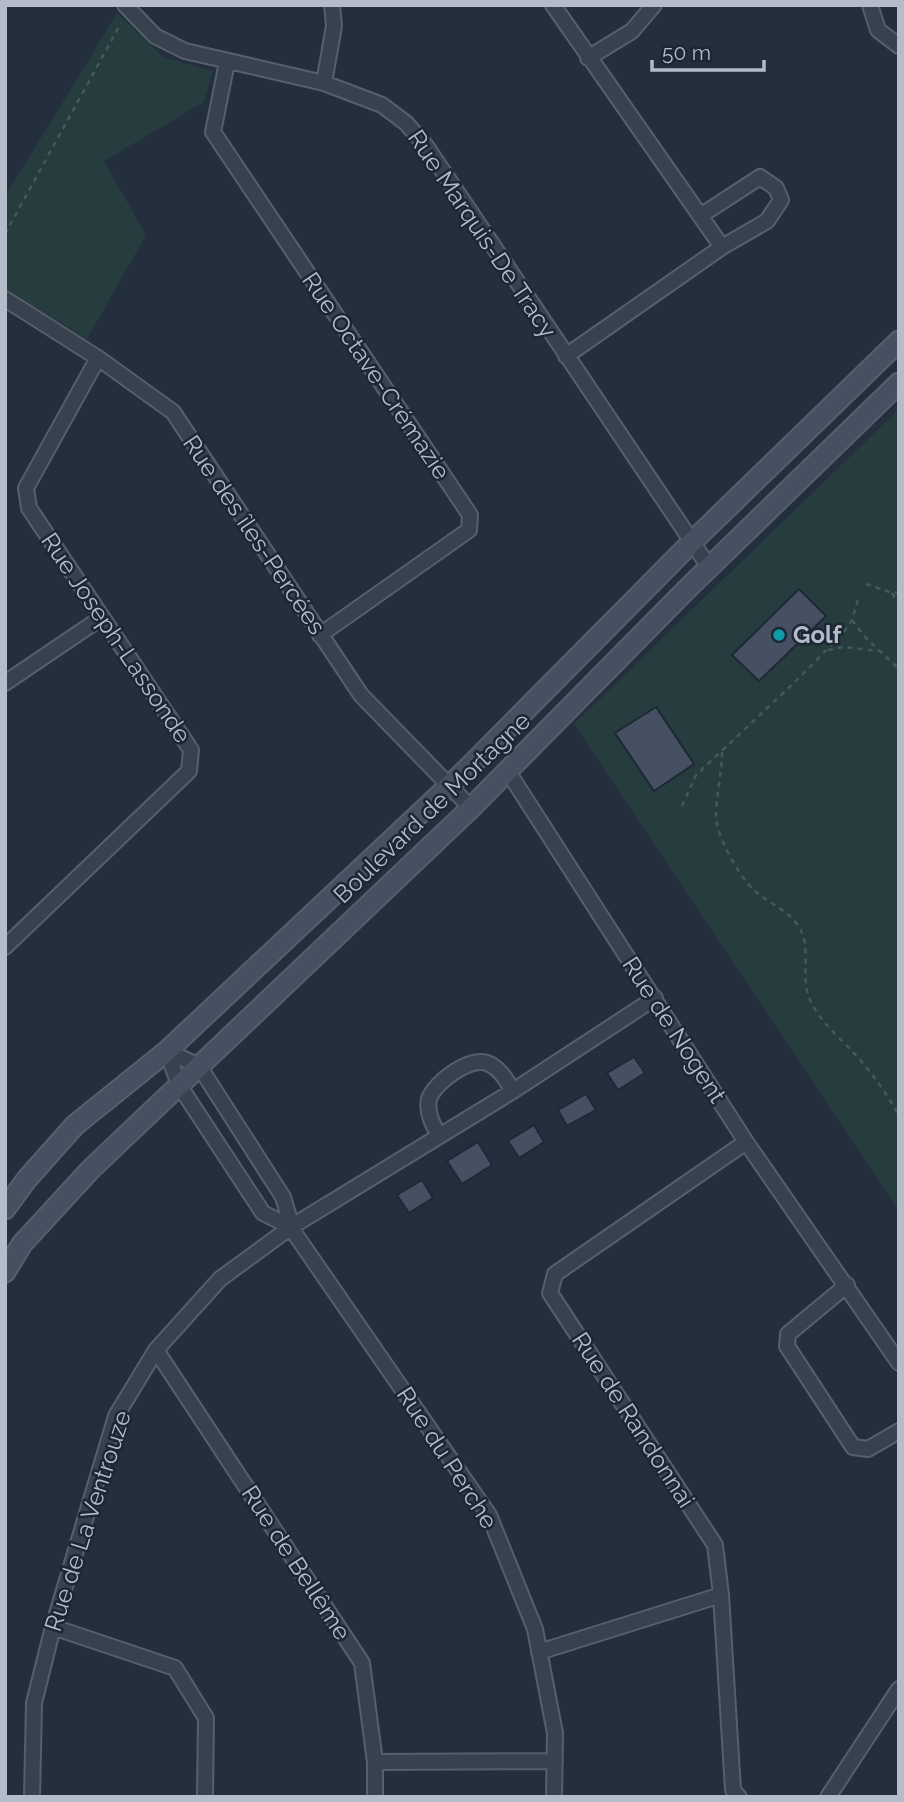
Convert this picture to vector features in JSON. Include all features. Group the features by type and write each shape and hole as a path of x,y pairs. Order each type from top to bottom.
{"main road":[{"name":"Boulevard de Mortagne","path":"5,1209 27,1179 75,1125 167,1051 449,785 692,542 899,341"},
{"name":"Boulevard de Mortagne","path":"5,1272 22,1244 91,1169 471,808 709,567 899,383"}],"street":[{"path":"324,83 334,26 332,5"},
{"path":"553,5 722,247"},
{"path":"588,58 632,31 654,5"},
{"path":"870,5 878,30 899,46"},
{"name":"Rue Marquis-De Tracy","path":"127,8 155,36 185,51 324,83 382,105 406,123 426,146 709,567"},
{"name":"Rue Octave-Crémazie","path":"227,62 213,132 470,515 469,530 320,635"},
{"path":"566,356 722,247 767,221 781,200 776,188 760,177 700,216"},
{"name":"Rue des îles-Percées","path":"5,299 99,358 173,412 361,695 471,808"},
{"name":"Rue Joseph-Lassonde","path":"5,947 189,771 191,750 29,508 26,488 99,358"},
{"path":"5,683 101,618"},
{"name":"Rue de Nogent","path":"507,770 746,1142 899,1363"},
{"name":"Rue de La Ventrouze","path":"32,1797 34,1703 53,1627 116,1416 156,1350 220,1279 291,1227 513,1091 654,998"},
{"path":"167,1051 199,1066"},
{"name":"Rue du Perche","path":"167,1051 179,1085 263,1213 291,1227"},
{"path":"439,1136 430,1119 429,1099 443,1080 465,1064 485,1062 500,1071 513,1091"},
{"name":"Rue du Perche","path":"199,1066 283,1198 291,1227 489,1515 535,1629 555,1733 554,1797"},
{"name":"Rue de Randonnai","path":"739,1797 733,1790 721,1595 715,1545 550,1293 555,1274 746,1142"},
{"path":"847,1285 788,1334 787,1346 853,1447 868,1449 899,1431"},
{"name":"Rue de Bellême","path":"156,1350 362,1663 375,1762 375,1797"},
{"path":"539,1652 721,1595"},
{"path":"53,1627 175,1668 206,1718 205,1797"},
{"path":"828,1797 899,1689"},
{"path":"375,1762 555,1761"}],"path":[{"path":"5,234 127,8"},
{"path":"866,584 892,593 899,592"},
{"path":"892,593 899,604"},
{"path":"682,806 696,775 828,650 852,621 859,596"},
{"path":"852,621 899,669"},
{"path":"828,650 843,647 880,651"},
{"path":"722,752 716,816 722,838 739,872 752,889 787,913 797,924 805,947 808,995 815,1010 875,1078 899,1116"}],"green space":[{"path":"117,13 163,57 213,71 204,102 104,161 146,235 87,339 5,289 5,197"},
{"path":"899,409 899,1211 574,724"}],"building":[{"name":"Golf","path":"799,589 826,616 759,681 732,655"},
{"path":"656,707 694,764 654,791 615,733"},
{"path":"634,1057 645,1073 618,1090 607,1073"},
{"path":"586,1094 596,1110 567,1126 558,1110"},
{"path":"534,1125 544,1142 519,1158 508,1141"},
{"path":"478,1142 492,1165 462,1184 447,1161"},
{"path":"422,1180 433,1198 409,1213 397,1195"}],"place":[{"name":"Golf","path":"779,635"}]}
